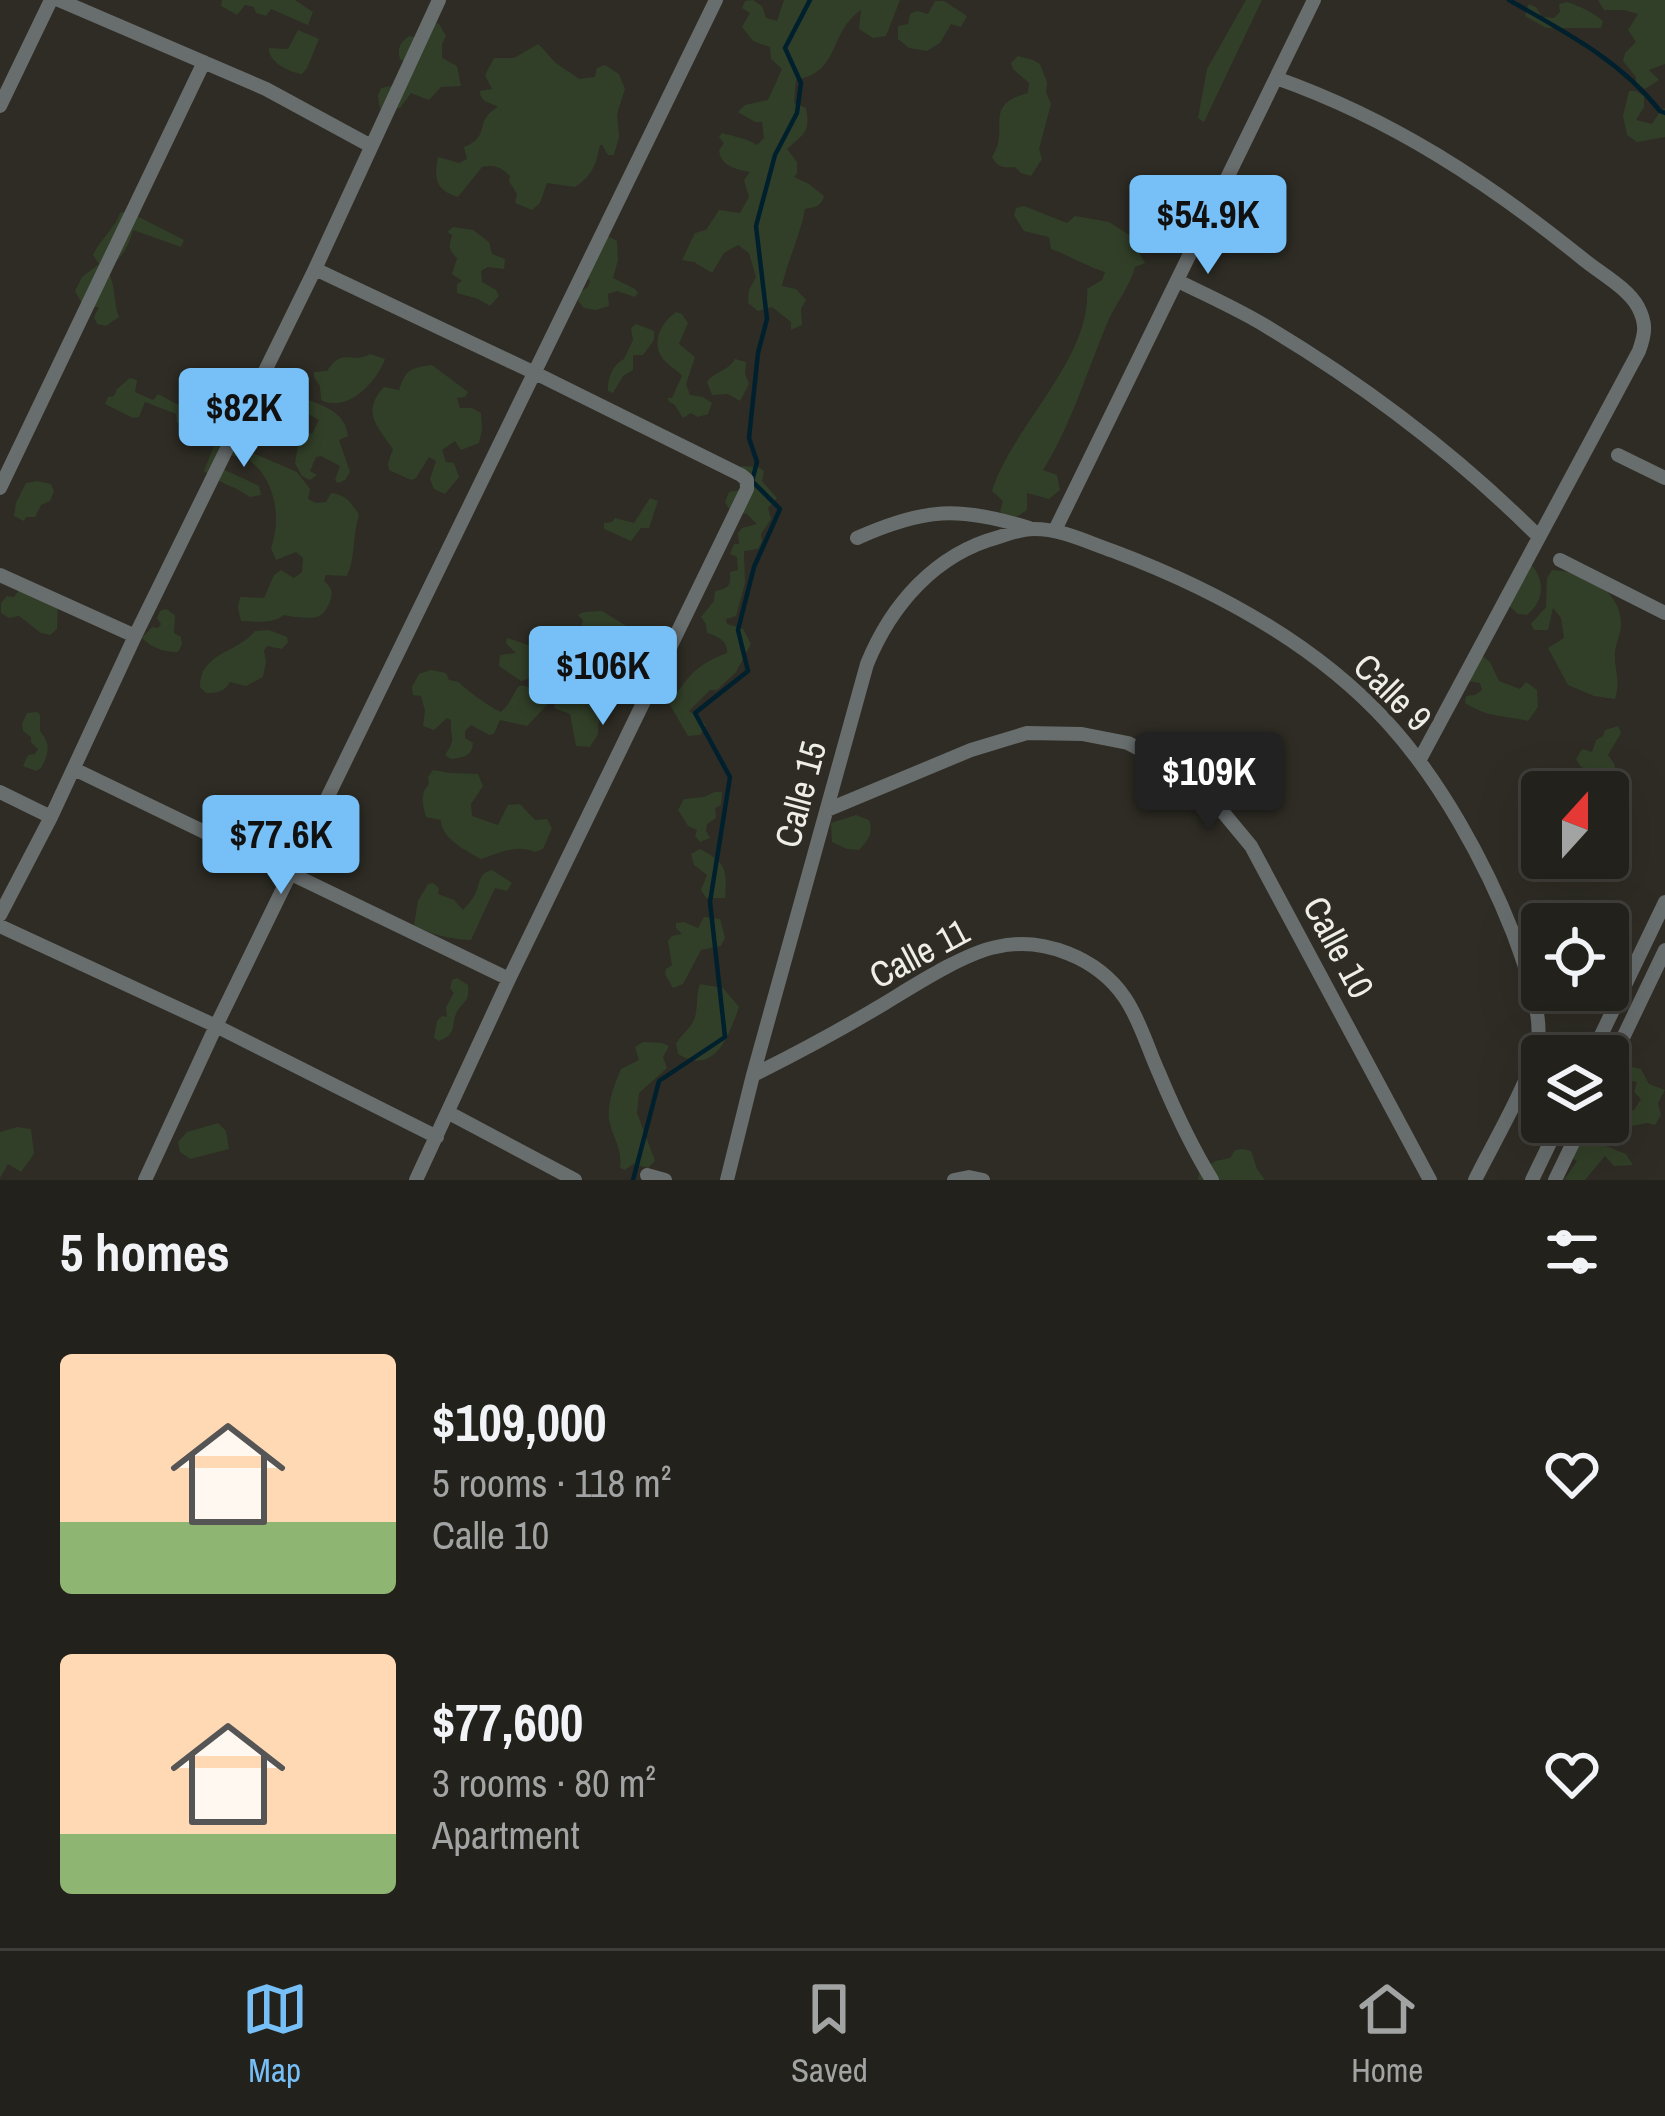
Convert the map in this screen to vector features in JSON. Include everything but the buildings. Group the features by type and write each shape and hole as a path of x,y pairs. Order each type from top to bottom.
{"street":[{"path":"0,106 55,0 266,89 371,146"},
{"path":"0,915 315,269 439,0"},
{"path":"145,1180 716,0"},
{"path":"1055,530 1313,0"},
{"path":"0,488 204,62"},
{"path":"1276,77 1334,98 1463,170 1636,301 1645,324 1639,351 1419,761"},
{"path":"315,269 741,475 747,489 416,1180"},
{"path":"1178,281 1265,325 1360,386 1456,458 1539,538"},
{"path":"1618,455 1665,478"},
{"path":"857,538 892,523 939,513 989,516 1029,529"},
{"name":"Calle 15","path":"727,1180 867,664 880,633 896,609 953,555 977,542 1029,529 1055,530"},
{"name":"Calle 9","path":"1055,530 1204,588 1260,620 1347,683 1419,761 1491,877 1528,973 1539,1036 1528,1072 1475,1180"},
{"path":"1560,560 1665,614"},
{"path":"0,575 135,636"},
{"name":"Calle 10","path":"827,810 971,750 1027,733 1082,734 1128,743 1173,767 1212,799 1251,847 1430,1180"},
{"path":"74,769 509,979"},
{"path":"0,792 51,817"},
{"path":"1603,1035 1659,930 1665,902"},
{"path":"0,926 216,1026 437,1137"},
{"name":"Calle 11","path":"753,1075 816,1045 936,973 993,947 1048,947 1074,955 1106,977 1124,997 1211,1180"},
{"path":"1625,1035 1665,950"},
{"path":"449,1113 575,1180"},
{"path":"1532,1180 1550,1143"},
{"path":"1556,1180 1573,1143"},
{"path":"647,1175 665,1180"},
{"path":"954,1180 983,1180"}],"green space":[{"path":"222,0 295,0 313,12 308,25 271,9 266,16 256,13 254,7 245,5 237,15 221,6"},
{"path":"784,0 900,0 886,36 873,38 859,29 861,10 843,30 821,69 796,80 794,103 806,108 807,123 787,149 797,162 794,177 824,196 819,204 805,209 782,286 796,289 806,300 802,325 791,330 791,322 772,307 758,311 748,303 756,277 749,253 738,245 724,253 712,273 682,260 695,233 706,230 719,210 740,213 749,197 744,180 750,172 723,160 719,150 724,143 719,137 722,133 757,145 764,138 762,122 738,112 745,105 768,100 782,69 771,59 770,47 753,41 742,27 750,13 742,8 745,1 762,6 766,18 777,21"},
{"path":"1246,0 1262,0 1204,122 1198,118 1207,69"},
{"path":"1598,0 1665,0 1665,64 1649,70 1659,80 1645,89 1636,84 1623,61 1636,42 1628,30 1638,14 1604,10"},
{"path":"935,1 944,1 967,16 961,27 951,24 940,43 927,51 909,48 898,39 898,26 908,24 910,14 917,11 928,14"},
{"path":"1567,2 1603,21 1601,28 1546,28 1525,16 1529,4 1542,17 1554,18 1560,12 1559,4"},
{"path":"433,22 446,36 442,58 457,66 461,86 441,87 429,100 411,93 400,108 380,109 381,88 391,86 411,67 400,59 401,43"},
{"path":"298,30 319,39 302,74 276,62 269,48 288,49"},
{"path":"538,44 579,79 595,77 597,68 605,65 619,74 625,89 617,114 619,137 614,155 600,145 586,179 575,187 547,183 532,210 515,203 517,194 510,176 494,166 482,167 458,197 445,191 437,177 438,157 459,163 467,159 464,147 478,138 486,118 498,107 480,95 492,89 485,75 494,58 514,58"},
{"path":"1018,56 1040,64 1051,104 1039,149 1042,159 1031,176 999,165 992,157 1001,111 1014,98 1028,93 1029,83 1011,63"},
{"path":"1629,91 1644,96 1636,120 1652,124 1665,108 1665,137 1637,142 1627,135 1623,116"},
{"path":"1154,204 1156,224 1140,254 1145,263 1135,267 1109,319 1071,415 1043,470 1057,475 1060,490 1049,499 1027,493 1027,510 1012,520 1000,512 1003,501 992,491 1077,341 1087,289 1102,280 1105,272 1051,249 1049,237 1024,231 1014,215 1016,208 1024,206 1067,223 1075,216 1109,222 1131,236 1137,216"},
{"path":"127,211 184,240 181,247 133,230 123,253 107,270 119,317 106,326 97,324 94,317 99,307 84,307 75,291 82,277 99,264 93,255 96,249 120,213"},
{"path":"453,227 473,230 489,242 492,254 505,259 504,269 481,271 482,282 499,296 490,306 457,293 462,281 452,274 457,258 447,232"},
{"path":"606,235 617,241 613,278 638,293 635,297 617,291 608,294 609,306 584,308 578,301 580,292 590,281 583,271"},
{"path":"676,312 688,323 679,344 695,357 686,384 690,395 712,403 708,414 698,417 691,413 683,418 668,398 682,376 662,357 657,343 661,329"},
{"path":"636,324 654,331 654,340 643,355 633,355 633,370 623,376 613,393 608,391 610,377 624,359"},
{"path":"370,354 385,359 359,394 340,403 321,400 314,372 327,371 338,359"},
{"path":"735,359 746,362 749,384 740,401 728,394 712,395 707,382"},
{"path":"432,365 468,392 457,398 460,408 481,413 479,443 461,450 455,441 442,450 459,477 445,494 434,489 430,479 436,461 429,457 411,480 389,470 393,449 373,413 384,387 399,390 410,371"},
{"path":"221,369 228,369 239,383 230,402 215,417 202,409 200,391"},
{"path":"267,376 282,389 287,420 297,429 312,434 319,420 299,409 309,400 343,422 348,436 339,440 350,472 345,480 335,480 340,466 321,456 310,471 317,475 310,480 302,476 295,463 299,439 252,421 253,435 245,431 238,439 243,456 226,456 223,469 259,486 261,495 250,497 204,471 216,441 223,439 243,387"},
{"path":"130,378 137,380 135,392 153,400 158,394 192,412 188,424 177,423 176,414 145,402 139,417 133,418 105,404"},
{"path":"250,454 297,472 310,489 308,499 326,502 331,493 336,494 348,500 359,515 347,576 326,575 331,597 317,617 284,615 269,621 241,621 240,597 264,598 281,570 294,578 302,572 303,558 296,552 276,560 271,548 274,500"},
{"path":"742,466 764,471 762,481 777,498 768,508 771,519 758,549 744,551 745,583 736,616 726,619 727,624 743,629 751,644 736,672 689,711 706,726 700,735 688,736 669,703 699,667 727,653 722,640 707,633 701,617 714,601 715,591 728,586 730,572 738,570 737,557 730,554 734,544 739,544 738,533 757,524 747,514 731,512 725,502 729,492 740,490 737,473"},
{"path":"26,483 51,484 54,491 35,517 24,521 14,516 16,503"},
{"path":"650,498 658,501 649,528 641,528 631,541 604,529 604,523 615,518 634,523"},
{"path":"1531,564 1541,584 1540,597 1527,615 1518,614 1508,605"},
{"path":"1552,570 1587,578 1614,601 1621,624 1615,652 1615,699 1568,685 1548,648 1564,638 1561,618 1553,608 1548,630 1534,630 1531,624 1546,607 1547,578"},
{"path":"37,584 58,597 57,629 50,635 19,616 9,618 1,613 7,596"},
{"path":"166,609 175,615 174,633 182,644 178,652 158,649 142,638 152,627 158,628 157,618"},
{"path":"602,611 628,627 617,642 608,644 599,632 580,631 583,620 578,615"},
{"path":"255,631 287,637 288,642 282,649 267,646 263,677 246,686 230,682 214,693 200,687 213,660"},
{"path":"541,634 549,638 548,653 561,660 581,659 577,646 581,641 596,652 604,647 640,666 633,678 600,699 598,734 590,747 576,746 570,714 554,708 563,678 535,667 521,681 499,666 500,655 516,653 507,638 534,647"},
{"path":"1480,654 1499,681 1520,689 1526,682 1537,690 1538,707 1528,721 1489,714 1465,703 1466,696 1482,690 1480,683 1467,681"},
{"path":"446,673 449,680 501,712 521,686 549,697 550,702 527,726 500,720 489,735 471,725 465,738 473,743 471,751 451,759 445,755 452,740 451,720 447,718 434,730 423,726 421,696 413,695 419,674"},
{"path":"37,712 48,749 36,771 23,766 38,749 22,724 27,713"},
{"path":"1618,726 1621,733 1608,755 1615,771 1581,767 1576,759 1582,749 1592,752 1605,730"},
{"path":"433,770 478,774 483,786 471,804 472,816 498,825 508,805 520,804 535,820 547,819 552,828 543,849 514,849 481,859 461,848 449,838 441,820 426,817 423,796"},
{"path":"722,792 721,805 715,808 716,818 707,824 710,838 700,842 697,830 688,826 678,810 684,799"},
{"path":"856,815 869,820 871,829 859,850 832,842 831,823"},
{"path":"700,849 723,868 725,898 706,898 701,890 707,875 694,865 691,854"},
{"path":"492,870 512,883 507,891 495,888 471,940 414,925 418,901 428,884 433,883 438,894 463,910 482,876"},
{"path":"704,917 720,919 725,938 721,946 701,950 683,984 673,988 665,974 672,965 668,941 682,934 676,923 698,928"},
{"path":"452,980 468,985 467,997 455,1015 452,1031 439,1041 434,1038 437,1021 447,1017 446,1007 454,993"},
{"path":"700,984 723,988 739,1007 719,1050 711,1057 691,1060 678,1054 676,1043 693,1021"},
{"path":"643,1042 669,1046 663,1057 667,1068 639,1093 637,1113 655,1161 648,1168 633,1164 625,1170 620,1168 609,1106 621,1069 639,1060 635,1047"},
{"path":"1641,1069 1649,1084 1665,1090 1655,1125 1629,1126 1629,1112 1641,1099 1634,1092 1637,1082 1629,1080 1629,1070"},
{"path":"218,1123 226,1131 229,1149 190,1159 180,1152 178,1142 187,1132"},
{"path":"31,1129 34,1154 21,1172 8,1164 0,1178 0,1132"},
{"path":"1579,1143 1598,1143 1626,1154 1633,1165 1614,1166 1605,1156 1585,1180 1564,1180 1577,1161 1570,1157"},
{"path":"1243,1149 1251,1151 1265,1180 1198,1180 1200,1170"}],"waterway":[{"path":"633,1180 659,1081 725,1037 710,902 730,777 695,713 748,671 738,630 754,567 780,509 752,481 757,462 749,438 758,353 767,319 756,226 775,155 797,113 801,83 785,48 810,0"},
{"path":"1509,0 1609,62 1665,113"}]}
